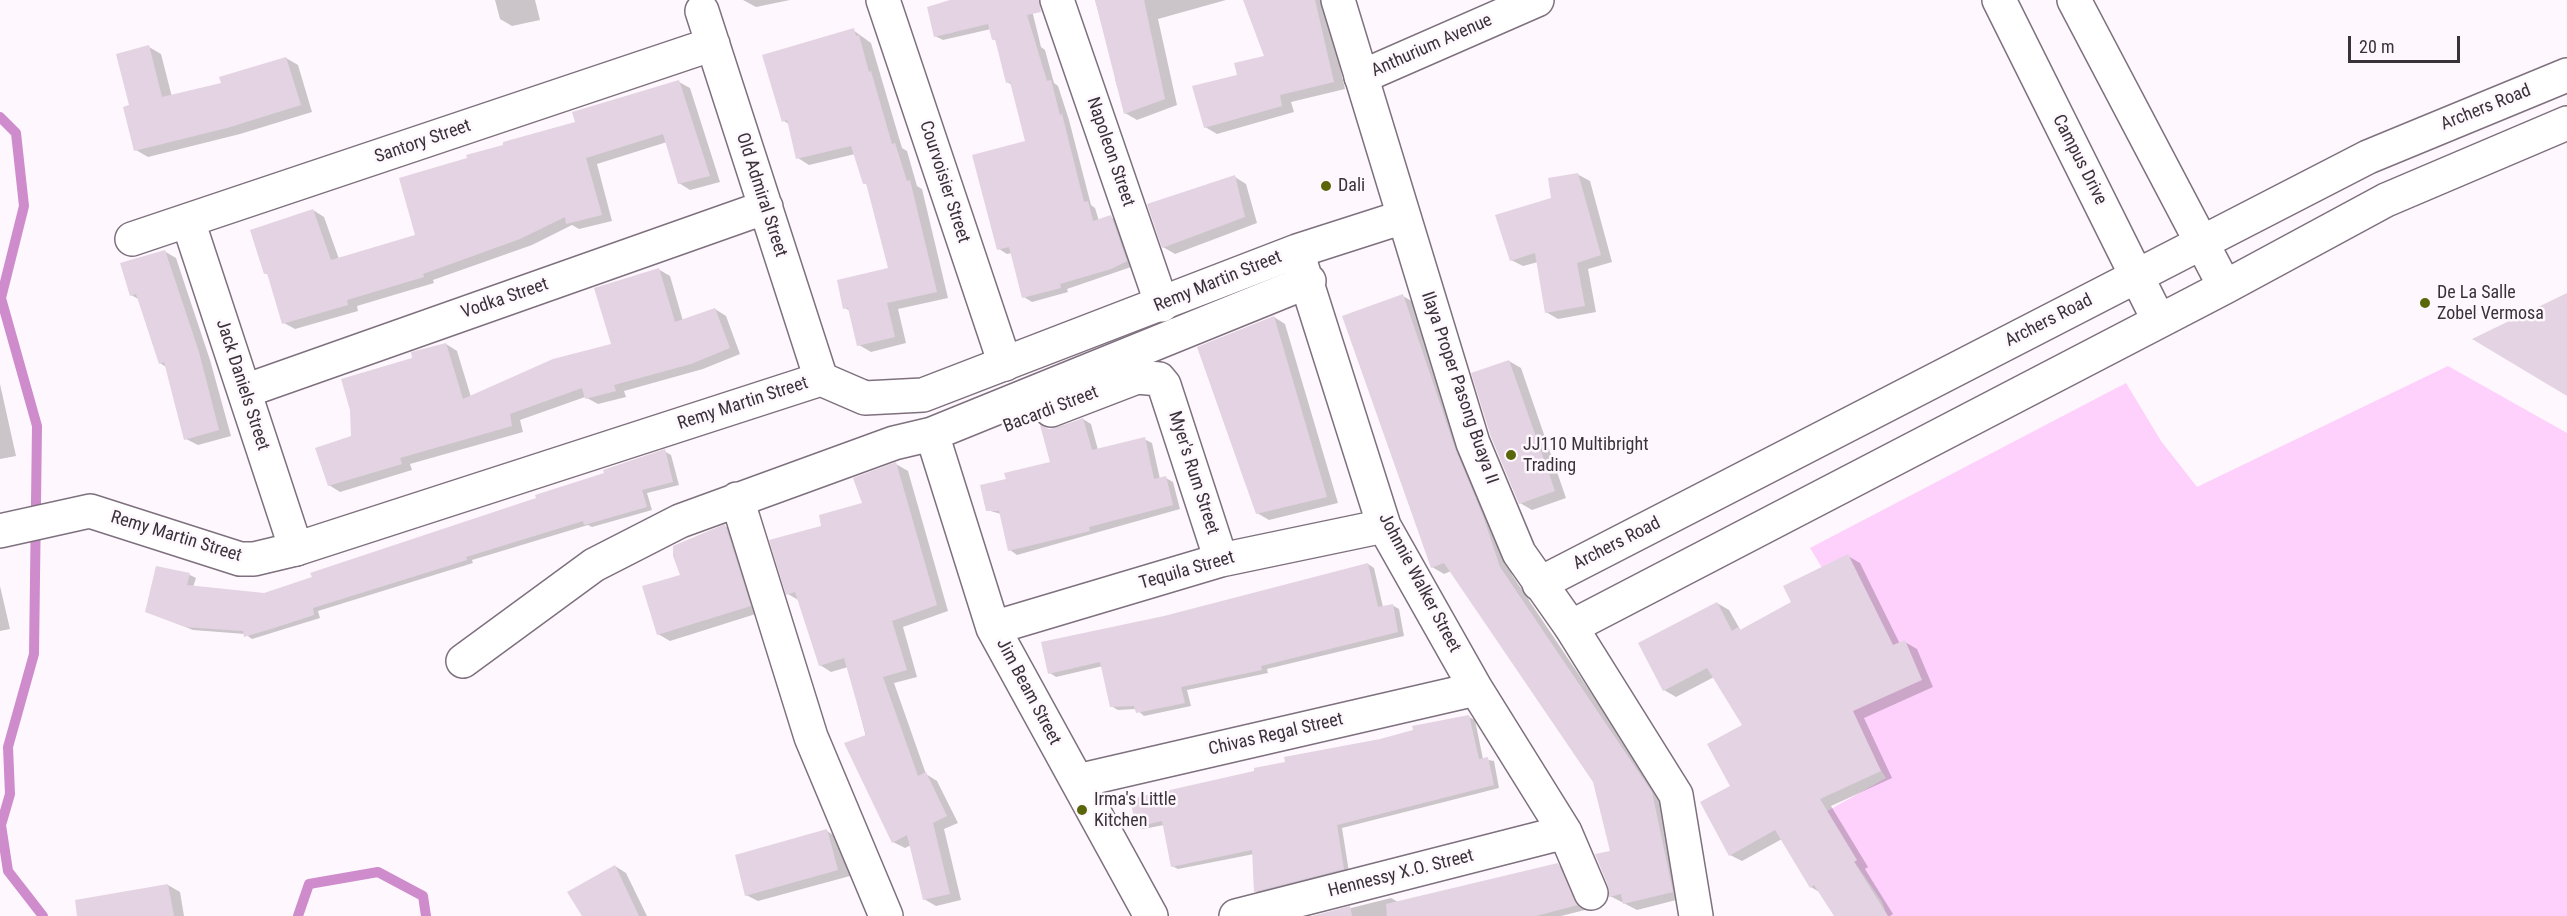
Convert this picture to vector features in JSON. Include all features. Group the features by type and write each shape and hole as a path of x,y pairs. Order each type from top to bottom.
{"street":[{"name":"Courvoisier Street","path":"883,0 1005,364"},
{"name":"Napoleon Street","path":"1057,0 1162,305"},
{"name":"Ilaya Proper Pasong Buaya II","path":"1338,0 1473,443 1519,554 1570,627 1676,795 1696,916"},
{"name":"Anthurium Avenue","path":"1361,77 1537,0"},
{"name":"Campus Drive","path":"1999,0 2159,321"},
{"path":"2074,0 2225,287"},
{"name":"Old Admiral Street","path":"702,11 820,379"},
{"name":"Santory Street","path":"132,239 713,44"},
{"name":"Archers Road","path":"1539,584 2368,157 2567,75"},
{"path":"1570,627 2225,287 2386,200 2567,123"},
{"name":"Vodka Street","path":"245,391 766,207"},
{"name":"Remy Martin Street","path":"8,529 82,511 95,512 240,559 254,559 296,549 820,379 865,398 923,395 1162,305 1297,251 1403,217"},
{"name":"Jack Daniels Street","path":"188,221 296,549"},
{"name":"Johnnie Walker Street","path":"1297,251 1309,281 1384,526 1476,689 1565,832 1591,893"},
{"path":"463,661 594,565 670,526 737,499 894,443 935,444 1309,281"},
{"name":"Bacardi Street","path":"935,444 1137,376 1159,379 1164,385"},
{"name":"Myer's Rum Street","path":"1164,385 1221,560"},
{"name":"Jim Beam Street","path":"935,444 993,628 1151,916"},
{"path":"737,499 811,737 886,916"},
{"name":"Tequila Street","path":"993,628 1221,560 1384,526"},
{"name":"Chivas Regal Street","path":"1077,781 1476,689"},
{"name":"Hennessy X.O. Street","path":"1236,916 1565,832"}],"shaded area":[{"path":"2448,366 2567,433 2567,916 1887,916 1882,902 1822,814 1886,778 1831,691 1879,661 1810,548 2126,383 2161,441 2197,487"}],"building":[{"path":"950,0 1039,0 1041,12 1027,15 1047,81 1051,80 1060,115 1062,114 1084,202 1088,201 1093,221 1111,215 1127,261 1111,269 1060,284 1061,288 1022,298 1009,247 997,250 972,155 1025,141 1010,82 1006,83 995,39 992,40 988,24 934,37 927,7"},
{"path":"1095,0 1144,0 1165,99 1124,114"},
{"path":"1243,0 1315,0 1334,82 1280,95 1282,106 1204,128 1192,86 1237,75 1234,63 1264,56"},
{"path":"854,28 856,36 859,35 869,72 871,71 892,144 895,143 907,181 910,180 937,292 887,303 895,337 857,346 848,308 843,309 837,280 888,268 866,183 863,184 851,146 796,159 787,120 782,122 762,55"},
{"path":"149,45 162,97 221,83 219,77 286,57 301,105 227,128 134,151 123,107 129,105 116,54"},
{"path":"679,80 710,176 678,184 663,134 586,158 602,215 566,224 565,217 520,239 423,274 424,277 347,300 348,305 282,324 267,273 264,274 250,230 313,209 331,260 415,235 399,178 467,158 466,155 503,145 503,142 575,122 572,112"},
{"path":"1578,173 1601,255 1577,263 1585,306 1545,313 1535,253 1510,261 1495,215 1551,198 1548,178"},
{"path":"1235,175 1245,217 1162,248 1147,204"},
{"path":"165,250 199,352 219,430 184,440 164,362 159,364 136,294 130,296 120,263"},
{"path":"659,268 675,322 715,308 730,348 691,364 614,385 616,391 585,399 582,388 510,414 512,426 400,458 402,464 328,486 315,448 351,436 350,410 341,379 412,358 411,352 446,343 463,399 553,359 611,344 594,288"},
{"path":"2567,293 2567,396 2472,339"},
{"path":"1403,294 1455,448 1483,516 1500,567 1652,792 1673,892 1623,904 1621,894 1609,897 1608,886 1595,854 1610,851 1593,782 1444,563 1431,568 1342,316"},
{"path":"1274,316 1327,497 1256,514 1197,347"},
{"path":"1509,360 1555,491 1519,504 1491,437 1471,373"},
{"path":"1083,418 1092,450 1145,437 1154,479 1166,476 1173,505 1089,527 1090,531 1008,551 999,511 986,511 980,485 1006,479 1004,473 1050,462 1040,425 1049,429 1057,428"},
{"path":"665,449 673,482 642,490 647,507 584,525 583,521 466,557 467,560 313,608 314,615 274,628 244,637 243,631 185,627 145,612 156,566 190,573 187,585 264,593 312,577 310,573 536,498 535,495 604,473 603,470"},
{"path":"896,462 937,605 892,621 907,670 883,677 918,776 926,772 947,816 933,823 950,894 923,900 907,835 892,843 844,743 866,735 844,658 819,666 795,592 786,595 769,540 821,526 819,515 862,503 853,478"},
{"path":"725,524 751,606 657,635 642,586 680,575 673,556 673,546"},
{"path":"1848,554 1893,645 1905,640 1922,680 1853,711 1881,771 1820,799 1857,860 1854,862 1888,916 1834,916 1814,885 1810,888 1775,830 1729,856 1700,802 1730,786 1707,744 1742,725 1707,668 1663,691 1638,643 1717,602 1732,631 1738,627 1740,630 1791,602 1783,586"},
{"path":"1368,563 1378,607 1393,604 1398,632 1261,666 1262,670 1181,687 1185,703 1136,713 1134,706 1110,707 1100,662 1048,674 1041,642 1164,616"},
{"path":"1469,715 1479,759 1488,757 1494,785 1337,825 1344,869 1254,892 1252,850 1171,867 1162,821 1136,827 1130,799 1254,771 1254,768 1285,762 1284,757 1380,739 1413,730 1412,726"},
{"path":"827,829 838,870 745,896 735,855"},
{"path":"1558,863 1578,905 1536,916 1387,916 1386,904"},
{"path":"615,865 639,916 582,916 567,892"},
{"path":"168,884 174,916 77,916 75,900"},
{"path":"1350,906 1352,916 1312,916"}],"waterway":[{"path":"0,117 16,133 24,206 1,298 37,426 34,654 8,747 10,794 1,825 8,871 43,916"},
{"path":"298,916 309,884 378,872 423,896 426,916"}],"place":[{"name":"Dali","path":"1326,186"},
{"name":"De La Salle Zobel Vermosa","path":"2425,303"},
{"name":"JJ110 Multibright Trading","path":"1511,455"},
{"name":"Irma's Little Kitchen","path":"1082,810"}]}
